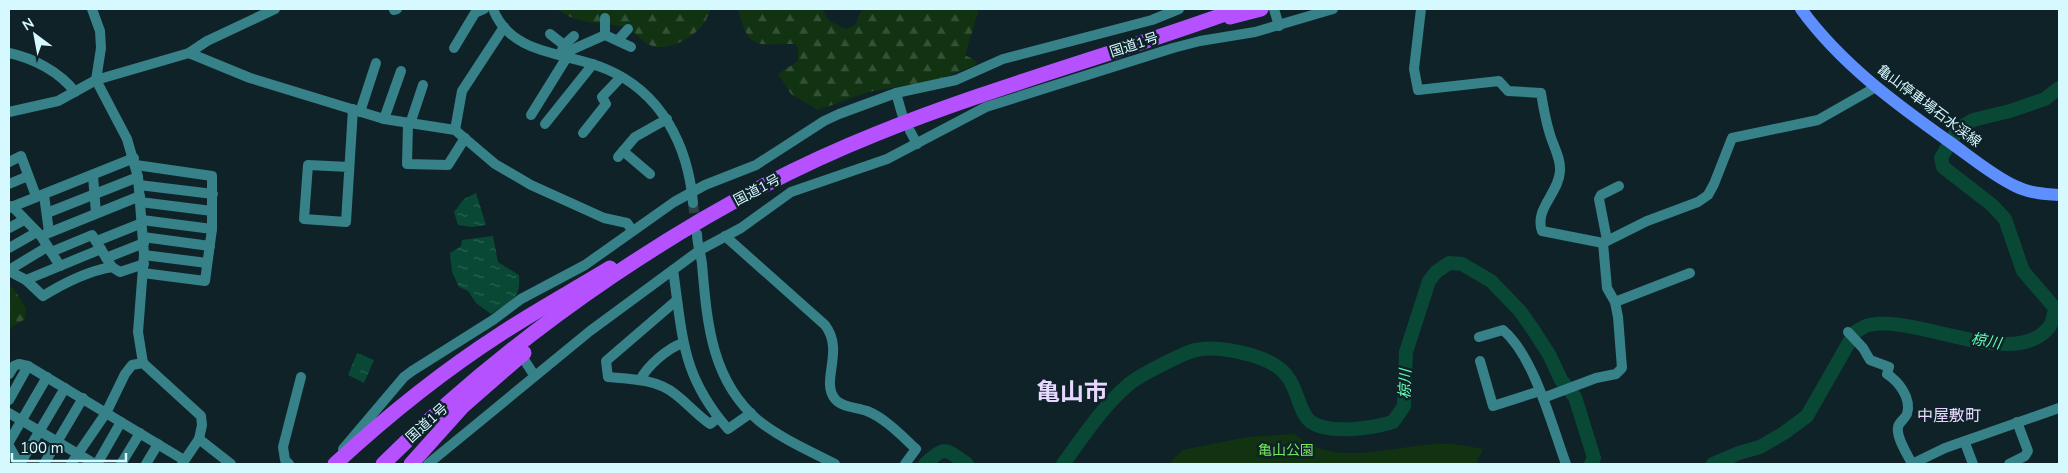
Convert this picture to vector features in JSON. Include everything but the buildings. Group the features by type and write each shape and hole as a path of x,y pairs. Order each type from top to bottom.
{"highway":[{"name":"国道1号","path":"383,464 484,372 623,270 721,210 775,180 873,135 1026,79 1239,9"},
{"name":"国道1号","path":"1192,26 1261,9"},
{"path":"334,464 414,396 502,333 681,225 699,216 721,210"},
{"path":"411,464 463,406 517,359 621,278 623,270"}],"main road":[{"name":"亀山停車場石水渓線","path":"1801,9 1833,48 1876,87 1924,124 2015,186 2033,193 2059,195"}],"street":[{"path":"9,374 14,366 19,364 28,366 158,444 183,462 200,439 201,416 143,363 138,332 144,264 139,181 127,139 96,80 101,48 100,32 92,9"},
{"path":"10,109 58,101 96,80 189,53 207,41 275,9"},
{"path":"454,48 476,13 484,9"},
{"path":"493,9 504,27 522,43 536,49 564,52 593,64 621,77 644,94 667,119 682,150 692,197"},
{"path":"334,464 338,455 404,377 521,300 584,265 632,230 756,165 824,121 896,93 949,82 1003,60 1143,22 1179,9"},
{"path":"1274,9 1279,24"},
{"path":"428,464 534,375 673,270 700,250 749,223 792,192 858,171 917,144 986,107 1034,93 1107,67 1200,41 1234,37 1333,9"},
{"path":"1421,9 1414,69 1418,90 1499,81 1508,91 1541,93 1548,129 1560,170 1560,178 1540,216 1539,223 1542,232 1605,241 1648,221 1698,202 1708,194 1732,138 1818,120 1876,87"},
{"path":"605,18 605,35"},
{"path":"455,130 462,91 504,27"},
{"path":"618,40 628,29"},
{"path":"550,34 564,52"},
{"path":"564,52 605,35 631,47"},
{"path":"531,115 574,36"},
{"path":"9,53 25,56 67,81 75,92"},
{"path":"189,53 250,78 384,119 455,130 495,164 531,186 604,218 627,224 632,230"},
{"path":"349,167 308,165 304,219 346,222 349,167 357,110 376,63"},
{"path":"545,124 593,64"},
{"path":"384,119 401,71"},
{"path":"583,133 606,104 602,97 621,77"},
{"path":"423,85 409,124 407,164 448,165 465,138"},
{"path":"896,93 902,114"},
{"path":"650,174 621,154 635,137 667,119"},
{"path":"910,131 917,144"},
{"path":"9,162 21,156 28,176 40,195 47,213 42,233"},
{"path":"60,266 49,249 42,233 24,220 11,207 86,176 93,176 135,162 212,176 212,229 205,281 144,264"},
{"path":"9,184 28,176"},
{"path":"93,176 96,213"},
{"path":"47,213 94,195 139,181 213,194"},
{"path":"1480,361 1493,406 1556,392 1616,374 1622,368 1615,302 1607,288 1605,241 1599,199 1601,195 1619,186"},
{"path":"9,248 42,233 140,199 212,211"},
{"path":"9,228 24,220"},
{"path":"101,249 142,221 212,229"},
{"path":"9,270 49,249 92,234 112,266 120,272 144,264 207,263"},
{"path":"697,234 708,326 716,356 729,385 751,413 781,436 836,464"},
{"path":"726,236 825,324 832,334 835,347 831,386 835,399 840,403 874,414 916,449 905,464"},
{"path":"26,280 101,249 144,240 210,246"},
{"path":"9,270 26,280 43,296 62,284 102,268 112,266"},
{"path":"673,270 683,343 693,378 706,403 728,430 751,413"},
{"path":"1615,302 1690,273"},
{"path":"677,300 606,362 608,377 640,380 674,393 710,424 718,418"},
{"path":"493,320 500,329"},
{"path":"1479,337 1500,330 1506,332 1525,359 1541,395 1566,464"},
{"path":"1848,332 1863,348 1870,360 1889,367 1886,374 1899,382 1908,405 1907,414 1898,427 1899,434 1912,464 1946,448 1965,443 2017,422 2059,408"},
{"path":"640,380 650,366 675,346 683,343"},
{"path":"524,362 534,375"},
{"path":"71,464 106,413 125,374 132,365 143,363"},
{"path":"9,400 28,366"},
{"path":"9,442 47,378"},
{"path":"290,464 285,460 283,447 301,378"},
{"path":"9,446 20,464 64,388"},
{"path":"44,464 83,398"},
{"path":"9,413 96,464 121,422"},
{"path":"2009,464 2025,456 2028,451 2017,422"},
{"path":"121,464 140,433"},
{"path":"200,439 232,464"},
{"path":"1965,443 1973,464"},
{"path":"146,464 158,444"}],"green space":[{"path":"558,9 711,9 705,22 697,31 671,46 657,47 646,43 625,27 573,18"},
{"path":"738,9 822,9 829,21 846,29 855,25 862,9 979,9 965,55 976,61 976,65 937,80 868,92 818,110 791,94 778,74 798,61 798,48 795,44 762,44 750,39"},
{"path":"9,287 13,288 26,308 25,319 9,329"},
{"name":"亀山公園","path":"1294,434 1312,445 1331,451 1350,453 1432,444 1452,444 1483,449 1476,464 1169,464 1182,450 1247,437"}],"water":[{"path":"476,193 486,225 472,227 458,225 454,212 464,199"},
{"path":"493,236 498,262 519,275 519,284 513,299 491,314 476,303 468,291 459,287 452,272 450,253 461,246 462,240"},
{"path":"357,353 374,360 364,383 348,375"}],"waterway":[{"name":"椋川","path":"1713,464 1739,453 1760,447 1784,433 1807,416 1855,332 1865,326 1889,324 1912,327 1964,339 2014,344 2034,339 2050,326 2055,308 2023,271 2005,219 1992,205 1943,167 1941,158 1958,129 1973,120 2010,111 2045,99 2059,88"},
{"name":"椋川","path":"1063,464 1101,413 1128,385 1169,361 1201,349 1237,352 1261,358 1279,368 1290,381 1306,417 1319,426 1351,429 1393,422 1404,406 1406,352 1429,281 1436,272 1449,263 1462,264 1491,281 1520,311 1550,356 1561,380 1575,397 1594,458 1591,464"},
{"name":"椋川","path":"925,464 937,454 946,451 967,464"}],"tunnel":[{"path":"693,203 696,228"}],"district":[{"name":"亀山市","path":"1072,392"},
{"name":"中屋敷町","path":"1949,416"}]}
